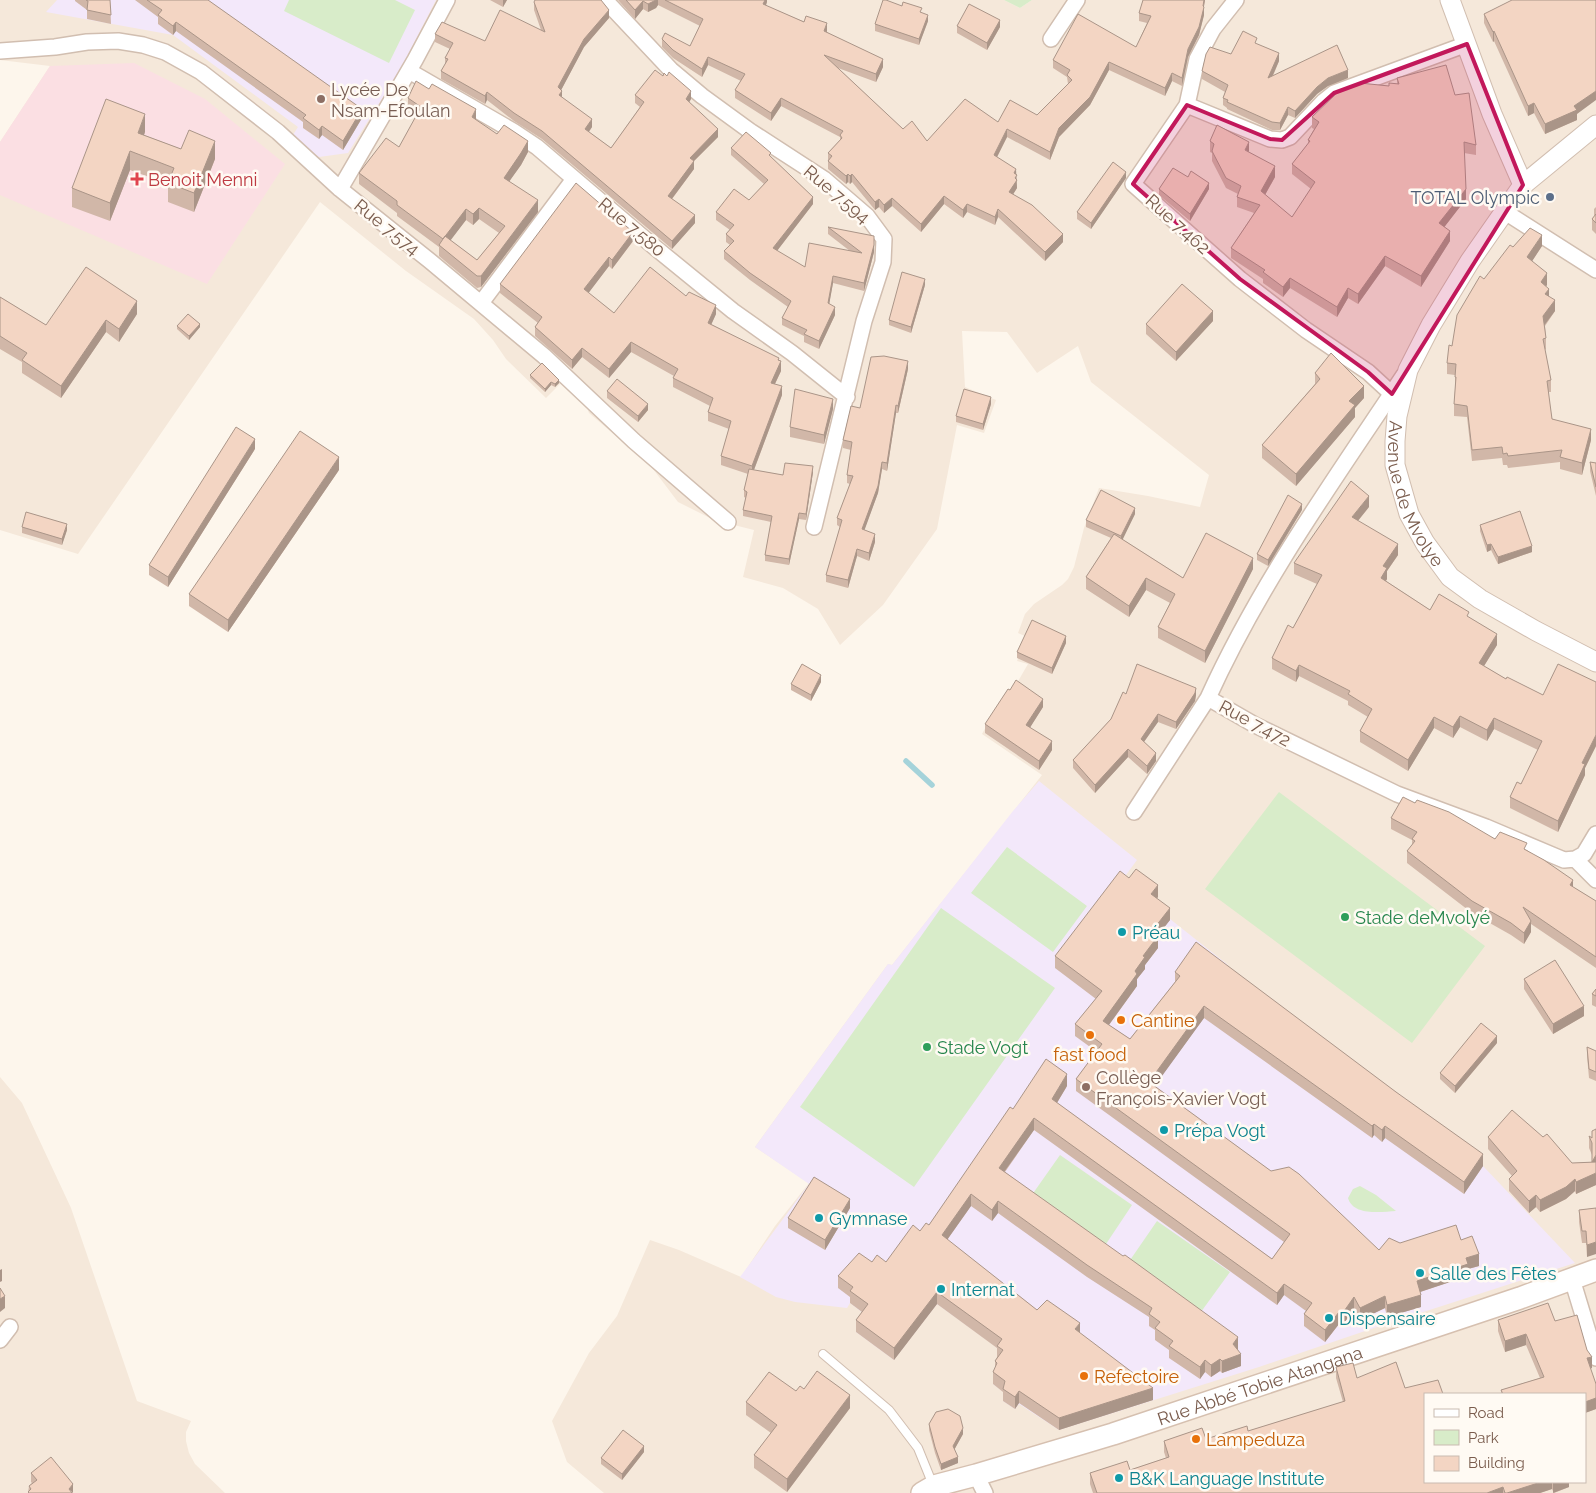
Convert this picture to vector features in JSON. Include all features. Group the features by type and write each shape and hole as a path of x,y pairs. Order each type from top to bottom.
{"main road":[{"name":"Rue Abbé Tobie Atangana","path":"928,1490 981,1484 1113,1434 1596,1270"}],"street":[{"path":"340,189 409,71 447,0"},
{"name":"Rue 7.594","path":"606,0 671,70 702,96 750,131 824,179 867,216 884,239 883,262 864,321 814,527"},
{"path":"1050,39 1077,0"},
{"name":"Rue 7.462","path":"1236,0 1213,29 1197,59 1187,105 1133,184 1240,278 1306,330 1368,372 1392,394"},
{"path":"1450,0 1502,139 1523,185"},
{"name":"Rue 7.574","path":"0,51 55,47 86,42 118,41 143,45 166,52 200,72 278,132 340,189 544,356 634,441 728,522"},
{"path":"1187,105 1270,139 1282,140 1290,136 1324,100 1334,93 1467,44"},
{"name":"Rue 7.580","path":"409,71 513,131 537,148 733,311 792,353 846,397"},
{"name":"Avenue de Mvolye","path":"1594,656 1480,599 1450,577 1425,543 1409,514 1395,465 1397,416 1408,370 1432,325 1470,261 1523,185 1596,125"},
{"path":"481,303 574,179"},
{"path":"1505,212 1596,270"},
{"name":"Rue 7.472","path":"1408,370 1299,532 1232,647 1208,698 1255,726 1397,794 1486,827 1564,860 1574,859"},
{"path":"1134,812 1208,698"},
{"path":"1596,834 1584,854 1574,859 1596,880"},
{"path":"1572,1279 1596,1358"},
{"path":"0,1340 10,1327"}],"lane":[{"path":"823,1354 889,1410 918,1448 928,1490"}],"highlighted area":[{"path":"1467,44 1523,185 1392,394 1368,372 1240,279 1133,184 1187,105 1270,139 1282,140 1334,93"}],"shaded area":[{"path":"0,0 1004,0 1020,8 1032,0 1596,0 1596,1493 604,1493 567,1462 552,1421 589,1353 617,1316 650,1240 679,1250 741,1277 775,1226 809,1183 755,1147 888,964 892,965 1042,775 982,734 999,702 1013,690 1028,664 1017,661 1027,637 1018,633 1025,614 1034,604 1068,579 1074,567 1084,528 1099,488 1200,507 1209,475 1091,382 1078,346 1037,373 1007,332 962,331 965,387 996,400 984,433 957,425 937,529 883,605 840,645 818,609 783,588 743,577 754,530 714,520 678,502 650,465 589,413 585,402 562,382 546,398 506,359 493,340 474,319 406,271 320,202 78,554 0,530 0,142 50,66 0,60"},
{"name":"Lycée De Nsam-Efoulan","path":"57,0 436,0 400,70 348,153 319,157 291,138 298,127 173,35 46,12"},
{"name":"Benoit Menni","path":"134,63 205,99 285,164 207,284 0,195 0,142 50,66"},
{"name":"Collège François-Xavier Vogt","path":"1039,781 1137,860 1120,883 1170,919 1228,965 1223,974 1483,1166 1575,1263 1259,1367 1059,1430 1019,1404 1015,1409 1003,1401 1005,1393 993,1384 1002,1351 937,1304 894,1360 856,1332 863,1313 850,1303 847,1308 795,1302 776,1297 740,1277 809,1184 755,1147 888,964 892,965 1013,811"},
{"path":"0,1077 22,1103 71,1208 137,1401 191,1421 186,1432 189,1453 195,1464 225,1493 0,1493"}],"green space":[{"path":"289,0 395,0 415,10 389,63 284,11"},
{"path":"1004,0 1032,0 1020,8"},
{"name":"Stade deMvolyé","path":"1279,792 1485,946 1412,1043 1205,889"},
{"path":"1007,847 1087,906 1053,952 971,893"},
{"name":"Stade Vogt","path":"941,908 1055,988 914,1187 800,1107"},
{"path":"1060,1155 1132,1205 1102,1250 1029,1199"},
{"path":"1360,1186 1376,1195 1396,1211 1368,1212 1356,1208 1348,1198 1353,1189"},
{"path":"1157,1221 1230,1272 1198,1316 1126,1266"}],"building":[{"path":"86,0 110,0 111,15 87,10 88,1"},
{"path":"147,0 208,0 362,109 343,141 322,126 319,130 303,118 306,115 176,22 173,26 158,15 162,10"},
{"path":"535,0 601,0 609,10 584,39 558,87 562,91 559,95 592,119 585,129 611,148 644,102 635,95 655,70 663,76 664,73 667,76 669,72 691,91 686,99 718,129 690,158 694,161 668,196 695,215 672,241 542,131 514,113 487,92 485,96 441,71 448,59 445,58 453,43 435,34 442,22 485,41 500,10 545,32 534,2"},
{"path":"626,0 656,0 648,4 643,1 635,10"},
{"path":"665,0 765,0 763,4 804,22 806,16 827,23 824,31 883,59 876,74 824,55 903,129 912,121 927,141 965,99 998,122 1010,100 1037,115 1072,80 1067,75 1070,70 1053,60 1078,14 1136,47 1151,16 1139,13 1143,0 1204,0 1204,7 1199,27 1188,49 1182,78 1172,73 1165,88 1109,62 1090,97 1059,128 1050,152 1007,129 994,155 1016,169 1014,173 1017,175 1015,178 1017,180 1009,192 1032,205 1063,234 1045,252 998,209 995,217 967,204 963,210 944,196 921,224 892,198 884,205 879,199 875,202 852,174 846,176 828,161 832,156 828,153 842,138 840,135 843,131 781,98 771,113 735,90 745,74 708,57 702,69 673,50 662,39 665,33 690,46 703,19"},
{"path":"883,0 902,6 903,2 922,8 920,12 928,15 919,39 875,24"},
{"path":"1512,0 1596,0 1596,91 1574,106 1577,110 1545,124 1534,103 1528,106 1494,31 1484,14"},
{"path":"969,4 1000,20 987,43 957,26"},
{"path":"1243,31 1257,38 1255,43 1279,53 1268,78 1337,45 1348,70 1328,78 1295,111 1288,107 1280,123 1272,122 1227,102 1228,100 1223,98 1228,85 1202,71 1206,54 1210,47 1231,54"},
{"path":"1446,65 1455,95 1469,93 1476,145 1464,142 1466,189 1439,223 1450,231 1421,276 1385,256 1358,294 1348,288 1337,307 1290,278 1283,287 1263,272 1265,270 1231,248 1260,205 1237,197 1241,186 1226,178 1212,151 1214,144 1210,141 1217,125 1249,142 1245,150 1275,166 1261,191 1292,217 1315,182 1292,164 1310,141 1308,140 1319,122 1312,117 1339,91 1360,83 1389,86 1389,83 1399,84 1397,78"},
{"path":"416,81 429,89 432,84 476,109 472,117 497,134 504,125 528,141 504,178 538,200 481,276 477,276 439,245 443,239 397,205 397,201 359,173 386,138 399,147 421,107 408,98","holes":["479,208 505,226 477,260 445,236 466,209 473,214"]},
{"path":"106,99 145,114 138,133 181,149 189,130 215,141 194,193 168,183 174,168 130,151 110,203 72,188"},
{"path":"746,132 771,153 769,155 813,197 773,248 805,267 809,243 862,253 828,227 874,236 874,245 864,283 833,276 828,303 835,307 819,341 804,334 807,330 782,318 791,301 750,273 724,251 734,241 726,234 734,225 716,212 734,189 749,200 768,180 731,148"},
{"path":"1113,162 1126,172 1091,223 1077,212"},
{"path":"1173,168 1188,177 1191,171 1209,183 1190,214 1159,189"},
{"path":"576,183 633,232 612,260 609,257 584,289 614,313 650,267 686,296 689,292 716,305 708,323 779,358 778,360 781,361 771,383 782,386 752,466 721,456 731,421 708,412 713,398 673,378 678,369 631,342 609,369 582,348 572,360 535,327 542,317 500,284"},
{"path":"1596,214 1596,223 1592,219"},
{"path":"1530,228 1542,235 1527,257 1547,273 1541,282 1549,289 1545,294 1555,300 1543,316 1546,338 1543,339 1551,380 1547,381 1552,419 1591,429 1582,463 1560,457 1562,450 1508,456 1507,453 1503,454 1502,447 1472,450 1467,406 1454,404 1456,364 1447,363 1449,345 1452,346 1457,315 1480,276 1484,279 1510,245 1513,247"},
{"path":"86,267 137,301 119,329 106,320 61,386 22,360 27,353 0,336 0,297 46,325"},
{"path":"902,272 925,279 911,327 889,320"},
{"path":"1182,284 1213,311 1176,352 1146,324"},
{"path":"188,314 200,324 189,336 177,326"},
{"path":"1331,353 1364,386 1349,401 1355,405 1296,474 1262,445 1320,379 1315,373"},
{"path":"884,356 908,361 898,406 896,405 887,463 882,462 878,486 862,529 875,534 869,553 857,549 848,580 826,575 842,520 837,518 853,476 847,475 852,442 843,440 851,406 860,408 871,357"},
{"path":"542,363 559,380 555,384 551,382 545,389 530,375"},
{"path":"617,379 648,404 638,416 607,391"},
{"path":"795,389 833,399 824,435 790,427"},
{"path":"964,389 991,397 983,424 956,416"},
{"path":"236,427 255,439 168,577 149,565"},
{"path":"300,431 339,457 228,620 189,594"},
{"path":"1590,462 1596,463 1596,487"},
{"path":"785,463 813,466 806,514 799,513 789,559 765,555 772,516 743,510 747,492 744,490 749,469 783,475"},
{"path":"1351,481 1369,496 1352,517 1398,544 1383,566 1387,568 1381,578 1430,610 1439,594 1469,612 1467,616 1497,634 1479,663 1506,679 1507,677 1543,695 1558,664 1596,682 1596,735 1582,763 1585,764 1558,821 1510,797 1517,782 1521,784 1542,741 1494,718 1487,730 1460,716 1453,727 1434,717 1408,760 1360,731 1372,709 1348,694 1350,691 1299,665 1296,671 1272,658 1288,625 1293,628 1322,575 1294,563"},
{"path":"1101,490 1135,508 1121,536 1086,520"},
{"path":"1288,495 1302,504 1268,560 1257,554"},
{"path":"1520,511 1532,546 1498,557 1491,544 1487,545 1480,525"},
{"path":"26,512 67,524 62,539 22,527"},
{"path":"1206,533 1253,558 1205,651 1158,627 1175,594 1146,578 1129,606 1086,577 1114,534 1183,578"},
{"path":"1032,620 1066,636 1052,668 1017,652"},
{"path":"802,664 821,675 811,695 791,684"},
{"path":"1137,664 1196,688 1195,693 1176,722 1158,714 1141,739 1156,753 1147,766 1128,749 1095,785 1073,760 1111,719 1123,692 1126,694"},
{"path":"1016,680 1043,699 1026,725 1052,741 1039,761 985,724"},
{"path":"1403,797 1415,803 1417,800 1449,812 1495,839 1500,832 1527,843 1524,849 1573,880 1570,885 1596,901 1596,957 1523,907 1531,921 1524,933 1511,923 1472,901 1407,851 1415,841 1412,839 1417,832 1391,818"},
{"path":"1136,869 1158,885 1151,894 1170,908 1152,931 1158,936 1143,956 1145,957 1135,971 1137,974 1103,1021 1130,1039 1180,976 1175,972 1196,942 1396,1092 1483,1154 1464,1182 1385,1126 1382,1130 1374,1124 1372,1126 1204,1006 1149,1082 1271,1171 1289,1167 1299,1174 1379,1250 1389,1238 1400,1243 1456,1225 1461,1240 1472,1236 1479,1254 1466,1258 1468,1264 1417,1281 1421,1295 1387,1305 1385,1296 1360,1308 1354,1297 1342,1314 1339,1312 1325,1330 1304,1314 1312,1303 1284,1284 1277,1293 1034,1118 999,1168 1123,1256 1125,1255 1238,1337 1233,1344 1241,1354 1222,1361 1220,1359 1211,1365 1205,1360 1200,1367 1169,1346 1173,1341 1155,1328 1160,1322 1149,1314 1152,1308 1087,1265 998,1201 992,1210 971,1194 942,1235 1037,1310 1047,1300 1080,1323 1075,1329 1153,1388 1059,1418 1019,1391 1015,1397 1003,1389 1005,1381 993,1372 997,1363 995,1361 1003,1350 997,1346 1002,1339 937,1292 894,1348 856,1320 868,1304 850,1291 853,1287 838,1276 859,1253 872,1262 877,1255 886,1262 913,1225 920,1231 926,1223 929,1225 1010,1107 1013,1109 1046,1059 1067,1074 1052,1099 1272,1259 1290,1234 1076,1079 1102,1044 1075,1024 1102,991 1055,956 1120,871 1129,878"},
{"path":"1555,960 1584,1006 1553,1024 1524,979"},
{"path":"1481,1023 1497,1036 1455,1086 1440,1073"},
{"path":"1587,1047 1596,1051 1596,1072 1589,1069"},
{"path":"1512,1110 1543,1137 1547,1134 1572,1163 1596,1162 1596,1173 1576,1182 1575,1179 1566,1187 1540,1200 1536,1195 1529,1201 1509,1179 1517,1171 1488,1137"},
{"path":"1596,1129 1596,1155 1592,1162 1592,1143 1589,1136 1592,1138 1592,1131"},
{"name":"Gymnase","path":"814,1177 850,1199 825,1240 788,1218"},
{"path":"1596,1208 1596,1242 1587,1245 1586,1231 1582,1231 1579,1210"},
{"path":"0,1288 5,1296 0,1299"},
{"path":"1548,1303 1555,1321 1577,1315 1587,1350 1592,1357 1587,1358 1596,1384 1596,1398 1586,1402 1586,1393 1502,1393 1501,1390 1544,1377 1526,1334 1505,1341 1498,1320"},
{"path":"1396,1362 1405,1388 1438,1380 1443,1393 1424,1393 1424,1483 1538,1483 1507,1493 1505,1493 1503,1487 1487,1493 1097,1493 1090,1473 1127,1461 1130,1470 1169,1457 1164,1441 1202,1428 1206,1439 1247,1426 1248,1431 1345,1401 1336,1367 1353,1363 1357,1378"},
{"path":"817,1371 850,1395 787,1479 754,1455 777,1425 746,1402 769,1372 796,1391 800,1386 804,1389"},
{"path":"948,1409 960,1416 963,1428 953,1446 958,1457 941,1464 929,1424 936,1412"},
{"path":"623,1430 644,1446 622,1474 601,1458"},
{"path":"51,1457 73,1484 69,1489 72,1493 29,1493 31,1489 29,1486 37,1480 31,1473"}],"waterway":[{"path":"906,761 932,785"}],"place":[{"name":"Lycée De Nsam-Efoulan","path":"321,99"},
{"name":"Benoit Menni","path":"137,179"},
{"name":"TOTAL Olympic","path":"1550,197"},
{"name":"Stade deMvolyé","path":"1345,917"},
{"name":"Préau","path":"1122,932"},
{"name":"Cantine","path":"1121,1020"},
{"name":"fast food","path":"1090,1035"},
{"name":"Stade Vogt","path":"927,1047"},
{"name":"Collège François-Xavier Vogt","path":"1086,1087"},
{"name":"Prépa Vogt","path":"1164,1130"},
{"name":"Gymnase","path":"819,1218"},
{"name":"Salle des Fêtes","path":"1420,1273"},
{"name":"Internat","path":"941,1289"},
{"name":"Dispensaire","path":"1329,1318"},
{"name":"Refectoire","path":"1084,1376"},
{"name":"Lampeduza","path":"1196,1439"},
{"name":"B&K Language Institute","path":"1119,1478"}]}
